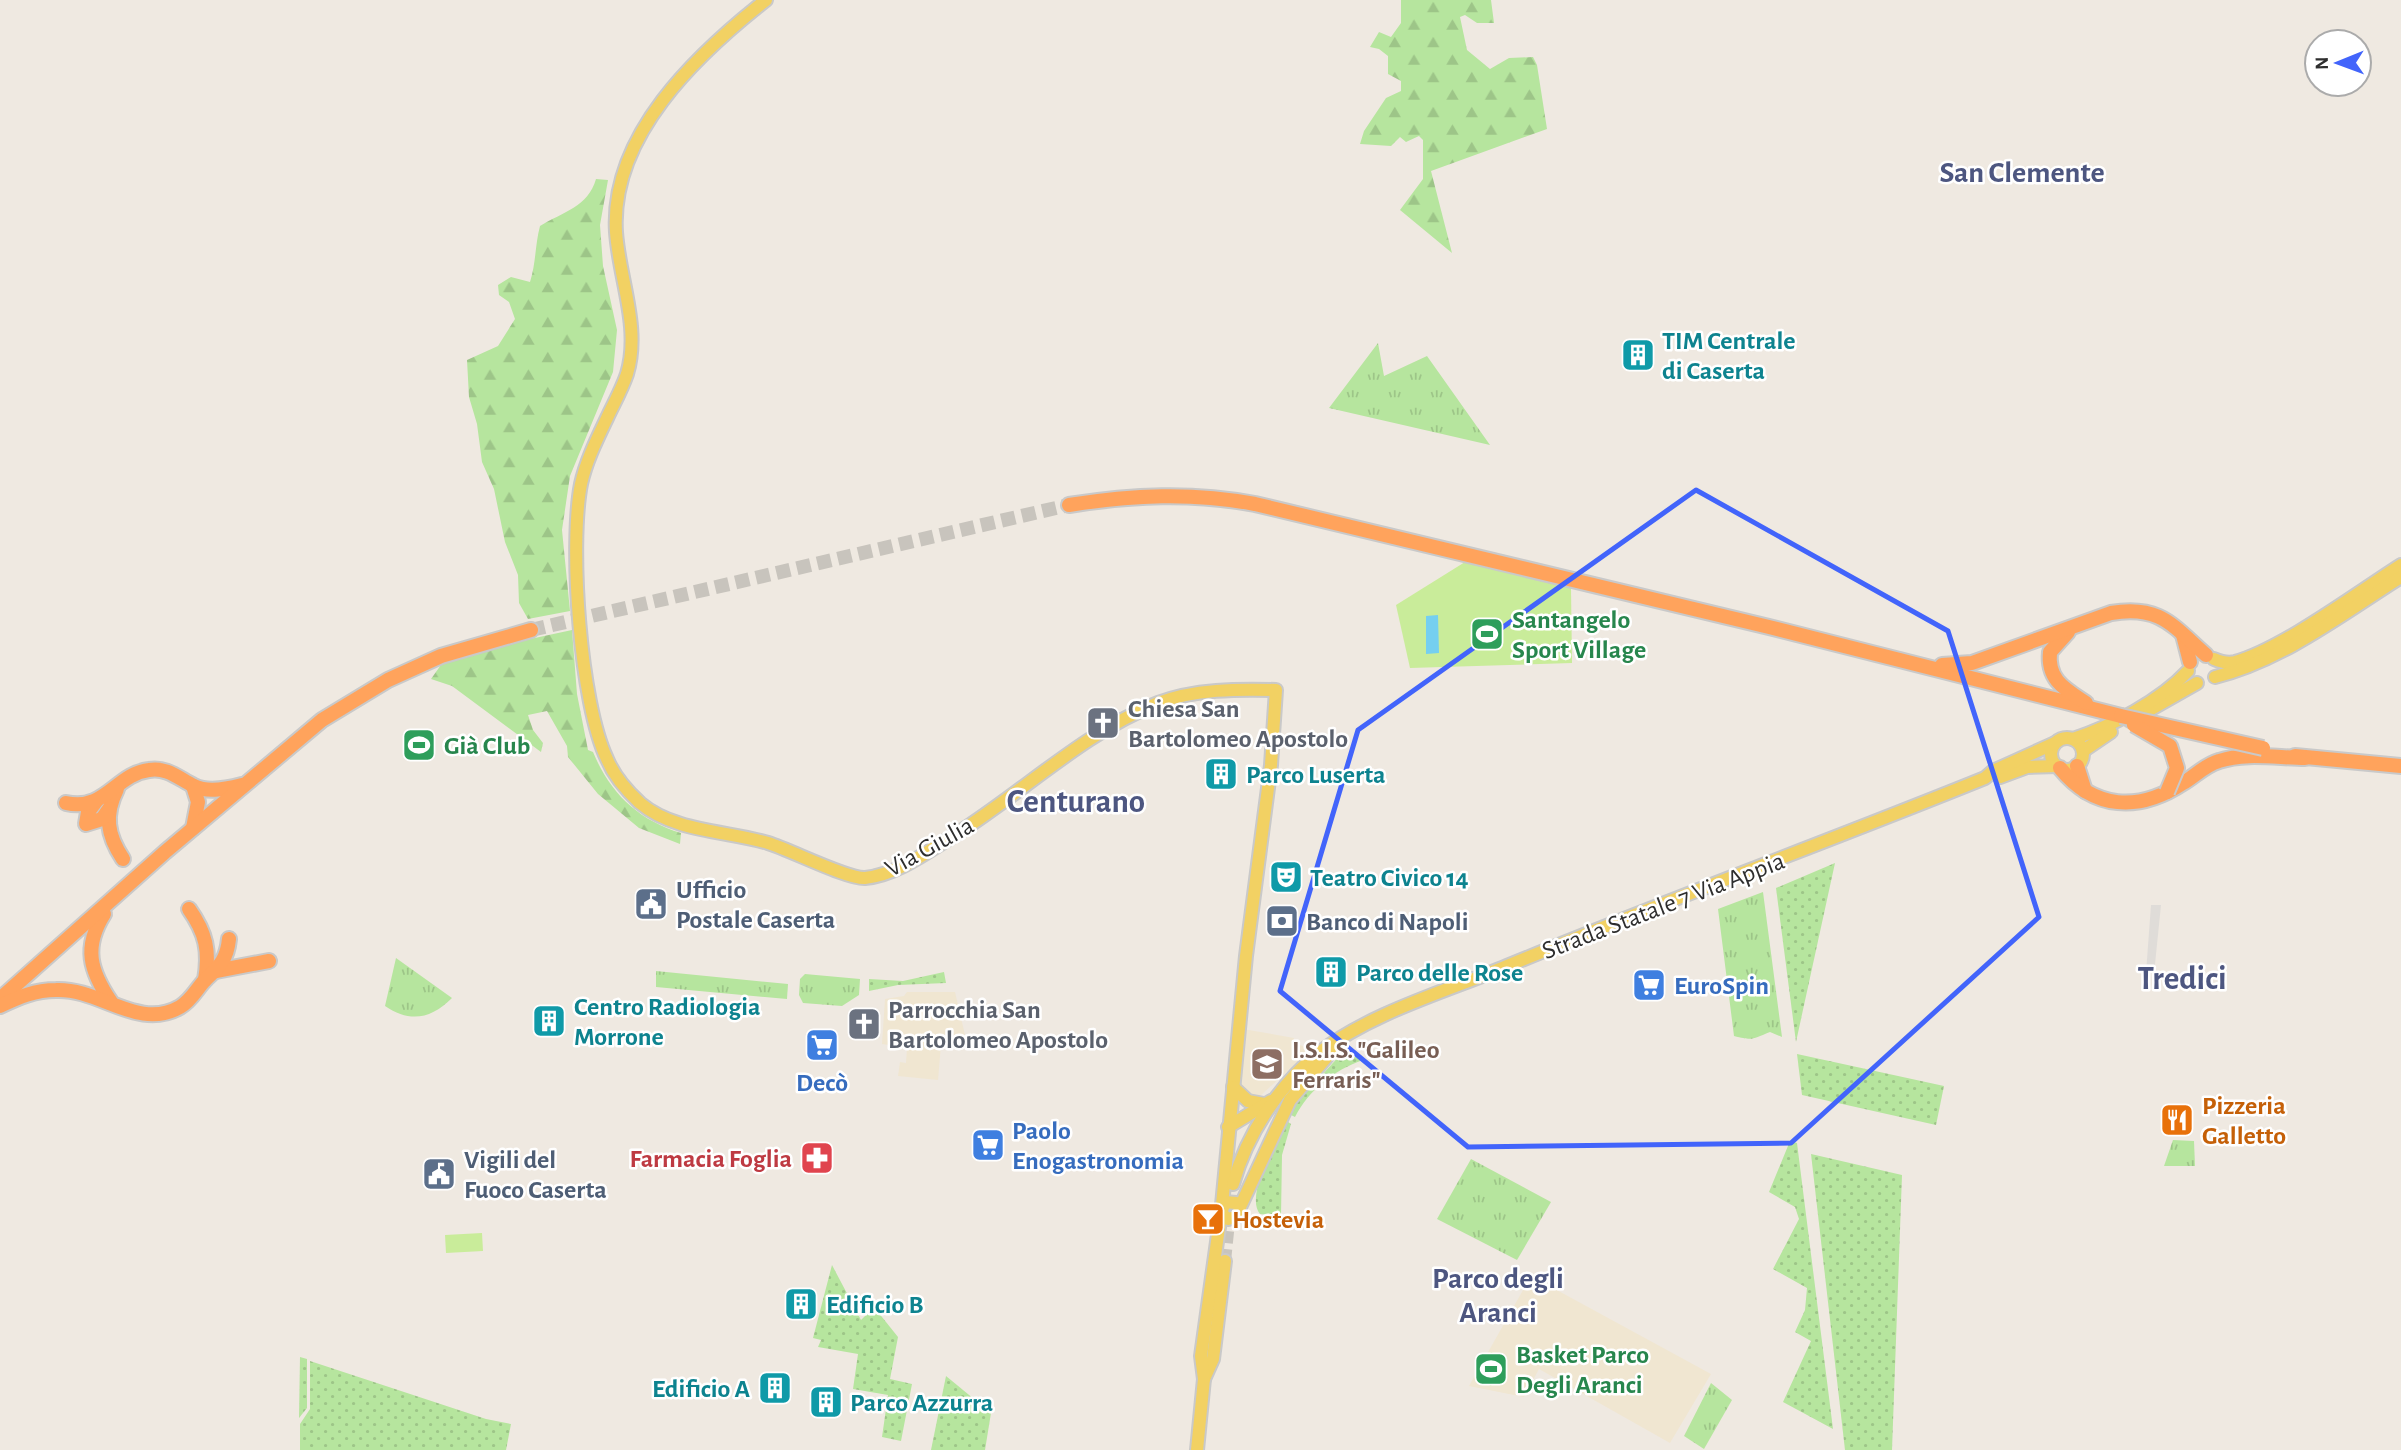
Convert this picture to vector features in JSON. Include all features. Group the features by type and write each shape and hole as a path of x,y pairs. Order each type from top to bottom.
{"highway":[{"path":"1069,505 1134,496 1193,496 1233,500 1430,544 1931,666 2262,753 2401,766"},
{"path":"1931,666 1972,663 2126,610 2151,611 2176,627 2210,657"},
{"path":"2074,626 2054,644 2049,662 2051,673 2065,690 2096,709"},
{"path":"2176,627 2189,667"},
{"path":"0,999 165,852 322,720 388,680 441,656 531,630"},
{"path":"2121,716 2170,746 2177,768 2166,792"},
{"path":"2059,767 2086,793 2123,804 2146,802 2219,761 2262,753"},
{"path":"2077,766 2086,793"},
{"path":"66,803 85,804 97,800 117,789 131,776 148,770 162,769 193,786 226,789 244,785"},
{"path":"192,829 198,802 193,786"},
{"path":"97,800 89,812 86,824 102,819 117,789"},
{"path":"109,809 108,827 112,842 123,859"},
{"path":"111,1002 93,973 89,954 94,930 116,897"},
{"path":"189,909 204,934 210,971"},
{"path":"0,1006 29,992 58,989 111,1002 131,1012 146,1015 163,1013 181,1006 210,971 269,961"}],"main road":[{"name":"Via Giulia","path":"766,0 712,48 656,111 636,143 618,194 616,228 619,265 631,322 628,371 591,453 582,482 575,527 584,647 592,714 598,737 617,778 650,811 678,823 795,850 852,877 866,878 918,858 1017,793 1110,727 1160,702 1234,690 1276,690 1271,765 1233,1087"},
{"name":"Strada Statale 7 Via Appia","path":"1233,1184 1269,1102 1307,1063 1342,1037 1555,946 1985,778 1993,771 2063,738 2073,739 2095,731 2165,692 2198,655 2225,663 2236,662 2274,644 2401,565"},
{"path":"2077,766 2082,751 2197,683 2207,683 2215,677 2247,667 2292,645 2401,577"},
{"path":"2210,657 2218,668 2215,677"},
{"path":"2189,667 2197,683"},
{"path":"2073,739 2082,751"},
{"path":"2055,743 2051,755 2059,767"},
{"name":"Strada Statale 7 Via Appia","path":"1985,778 1995,778 2027,768 2069,769 2077,766"},
{"name":"Strada Statale 7 Via Appia","path":"1225,1212 1230,1201 1240,1207 1290,1100 1342,1037"},
{"path":"1233,1087 1248,1101 1269,1102"},
{"path":"1197,1450 1203,1379 1201,1356 1215,1248 1225,1212 1228,1127 1233,1087"},
{"path":"1228,1127 1269,1102"},
{"path":"1203,1379 1213,1359 1225,1261"}],"highlighted area":[{"path":"1696,490 1948,631 2039,917 1791,1143 1468,1147 1280,991 1358,730"}],"shaded area":[{"path":"2151,905 2161,905 2154,974 2146,973"},
{"path":"907,992 955,992 968,1048 941,1045 938,1080 898,1076 900,1062 906,1063 907,1048 882,1044 885,999 904,996"},
{"name":"I.S.I.S. \"Galileo Ferraris\"","path":"1243,1029 1294,1038 1294,1043 1311,1049 1258,1098 1241,1091 1238,1079"},
{"path":"1531,1276 1711,1374 1670,1443 1539,1369 1524,1397 1469,1386"}],"green space":[{"path":"1401,0 1491,0 1494,23 1477,23 1465,15 1460,17 1467,50 1490,69 1509,58 1533,57 1537,65 1547,129 1431,171 1452,253 1400,210 1423,179 1423,140 1419,136 1406,142 1400,137 1391,146 1360,144 1364,131 1386,98 1401,91 1401,81 1388,74 1388,56 1379,49 1370,47 1379,32 1391,37 1401,23"},
{"path":"596,179 608,180 600,225 603,266 617,330 613,372 570,476 562,530 570,611 528,619 519,603 518,575 505,542 494,489 482,462 477,424 469,397 467,360 498,346 515,319 509,302 499,295 498,285 511,277 530,282 540,226 581,202"},
{"path":"1378,343 1384,376 1427,356 1490,445 1329,408"},
{"name":"Santangelo Sport Village","path":"1465,562 1571,588 1572,663 1410,668 1396,605"},
{"path":"572,630 577,694 588,750 593,752 608,780 627,803 652,821 681,833 680,844 639,828 598,794 568,757 567,746 547,711 528,715 533,730 543,743 541,752 452,686 431,679 443,662 493,647"},
{"path":"1835,863 1796,1042 1776,888"},
{"path":"1763,892 1782,1037 1770,1032 1749,1039 1734,1036 1718,909"},
{"path":"396,958 452,998 436,1010 420,1016 403,1015 385,1006"},
{"path":"656,971 788,984 787,999 656,987"},
{"path":"944,972 946,983 898,985 869,991 869,979 903,981"},
{"path":"805,974 860,979 859,995 842,1006 803,1003 799,995 800,979"},
{"path":"1343,1052 1363,1060 1342,1069 1323,1082 1307,1098 1295,1117 1287,1113"},
{"path":"1797,1054 1944,1086 1936,1125 1802,1095"},
{"path":"1284,1119 1291,1124 1282,1155 1281,1216 1260,1214 1256,1206 1259,1182 1268,1153"},
{"path":"2173,1140 2194,1141 2195,1166 2164,1166"},
{"path":"1790,1141 1797,1143 1833,1429 1783,1402 1811,1341 1795,1332 1805,1310 1807,1288 1773,1269 1799,1219 1795,1207 1769,1192"},
{"path":"1811,1154 1902,1175 1892,1450 1845,1450"},
{"path":"1471,1159 1551,1202 1517,1260 1437,1219"},
{"path":"482,1233 483,1251 446,1253 445,1235"},
{"path":"832,1265 861,1320 874,1307 898,1337 890,1379 912,1384 901,1441 882,1437 888,1395 853,1389 858,1354 818,1347 821,1340 813,1338"},
{"name":"Basket Parco Degli Aranci","path":"1491,1352 1506,1360 1491,1386 1476,1378"},
{"path":"300,1357 307,1359 307,1408 299,1418"},
{"path":"310,1361 486,1419 511,1424 506,1450 300,1450 300,1424 310,1409"},
{"path":"946,1376 991,1413 985,1450 931,1450"},
{"path":"1711,1383 1732,1400 1704,1449 1684,1436"}],"water":[{"path":"1438,615 1439,653 1426,654 1426,616"}],"tunnel":[{"path":"531,630 1069,505"},
{"path":"1225,1261 1233,1184"}],"place":[{"name":"TIM Centrale di Caserta","path":"1638,355"},
{"name":"Santangelo Sport Village","path":"1487,634"},
{"name":"Chiesa San Bartolomeo Apostolo","path":"1103,723"},
{"name":"Già Club","path":"419,745"},
{"name":"Parco Luserta","path":"1221,774"},
{"name":"Teatro Civico 14","path":"1286,877"},
{"name":"Ufficio Postale Caserta","path":"651,904"},
{"name":"Banco di Napoli","path":"1282,921"},
{"name":"Parco delle Rose","path":"1331,972"},
{"name":"EuroSpin","path":"1649,985"},
{"name":"Centro Radiologia Morrone","path":"549,1021"},
{"name":"Parrocchia San Bartolomeo Apostolo","path":"864,1024"},
{"name":"Decò","path":"822,1045"},
{"name":"I.S.I.S. \"Galileo Ferraris\"","path":"1267,1064"},
{"name":"Pizzeria Galletto","path":"2177,1120"},
{"name":"Paolo Enogastronomia","path":"988,1145"},
{"name":"Farmacia Foglia","path":"817,1158"},
{"name":"Vigili del Fuoco Caserta","path":"439,1174"},
{"name":"Hostevia","path":"1208,1219"},
{"name":"Edificio B","path":"801,1304"},
{"name":"Basket Parco Degli Aranci","path":"1491,1369"},
{"name":"Edificio A","path":"775,1388"},
{"name":"Parco Azzurra","path":"826,1402"}],"district":[{"name":"San Clemente","path":"2022,172"},
{"name":"Centurano","path":"1076,800"},
{"name":"Tredici","path":"2182,977"},
{"name":"Parco degli Aranci","path":"1498,1295"}]}
